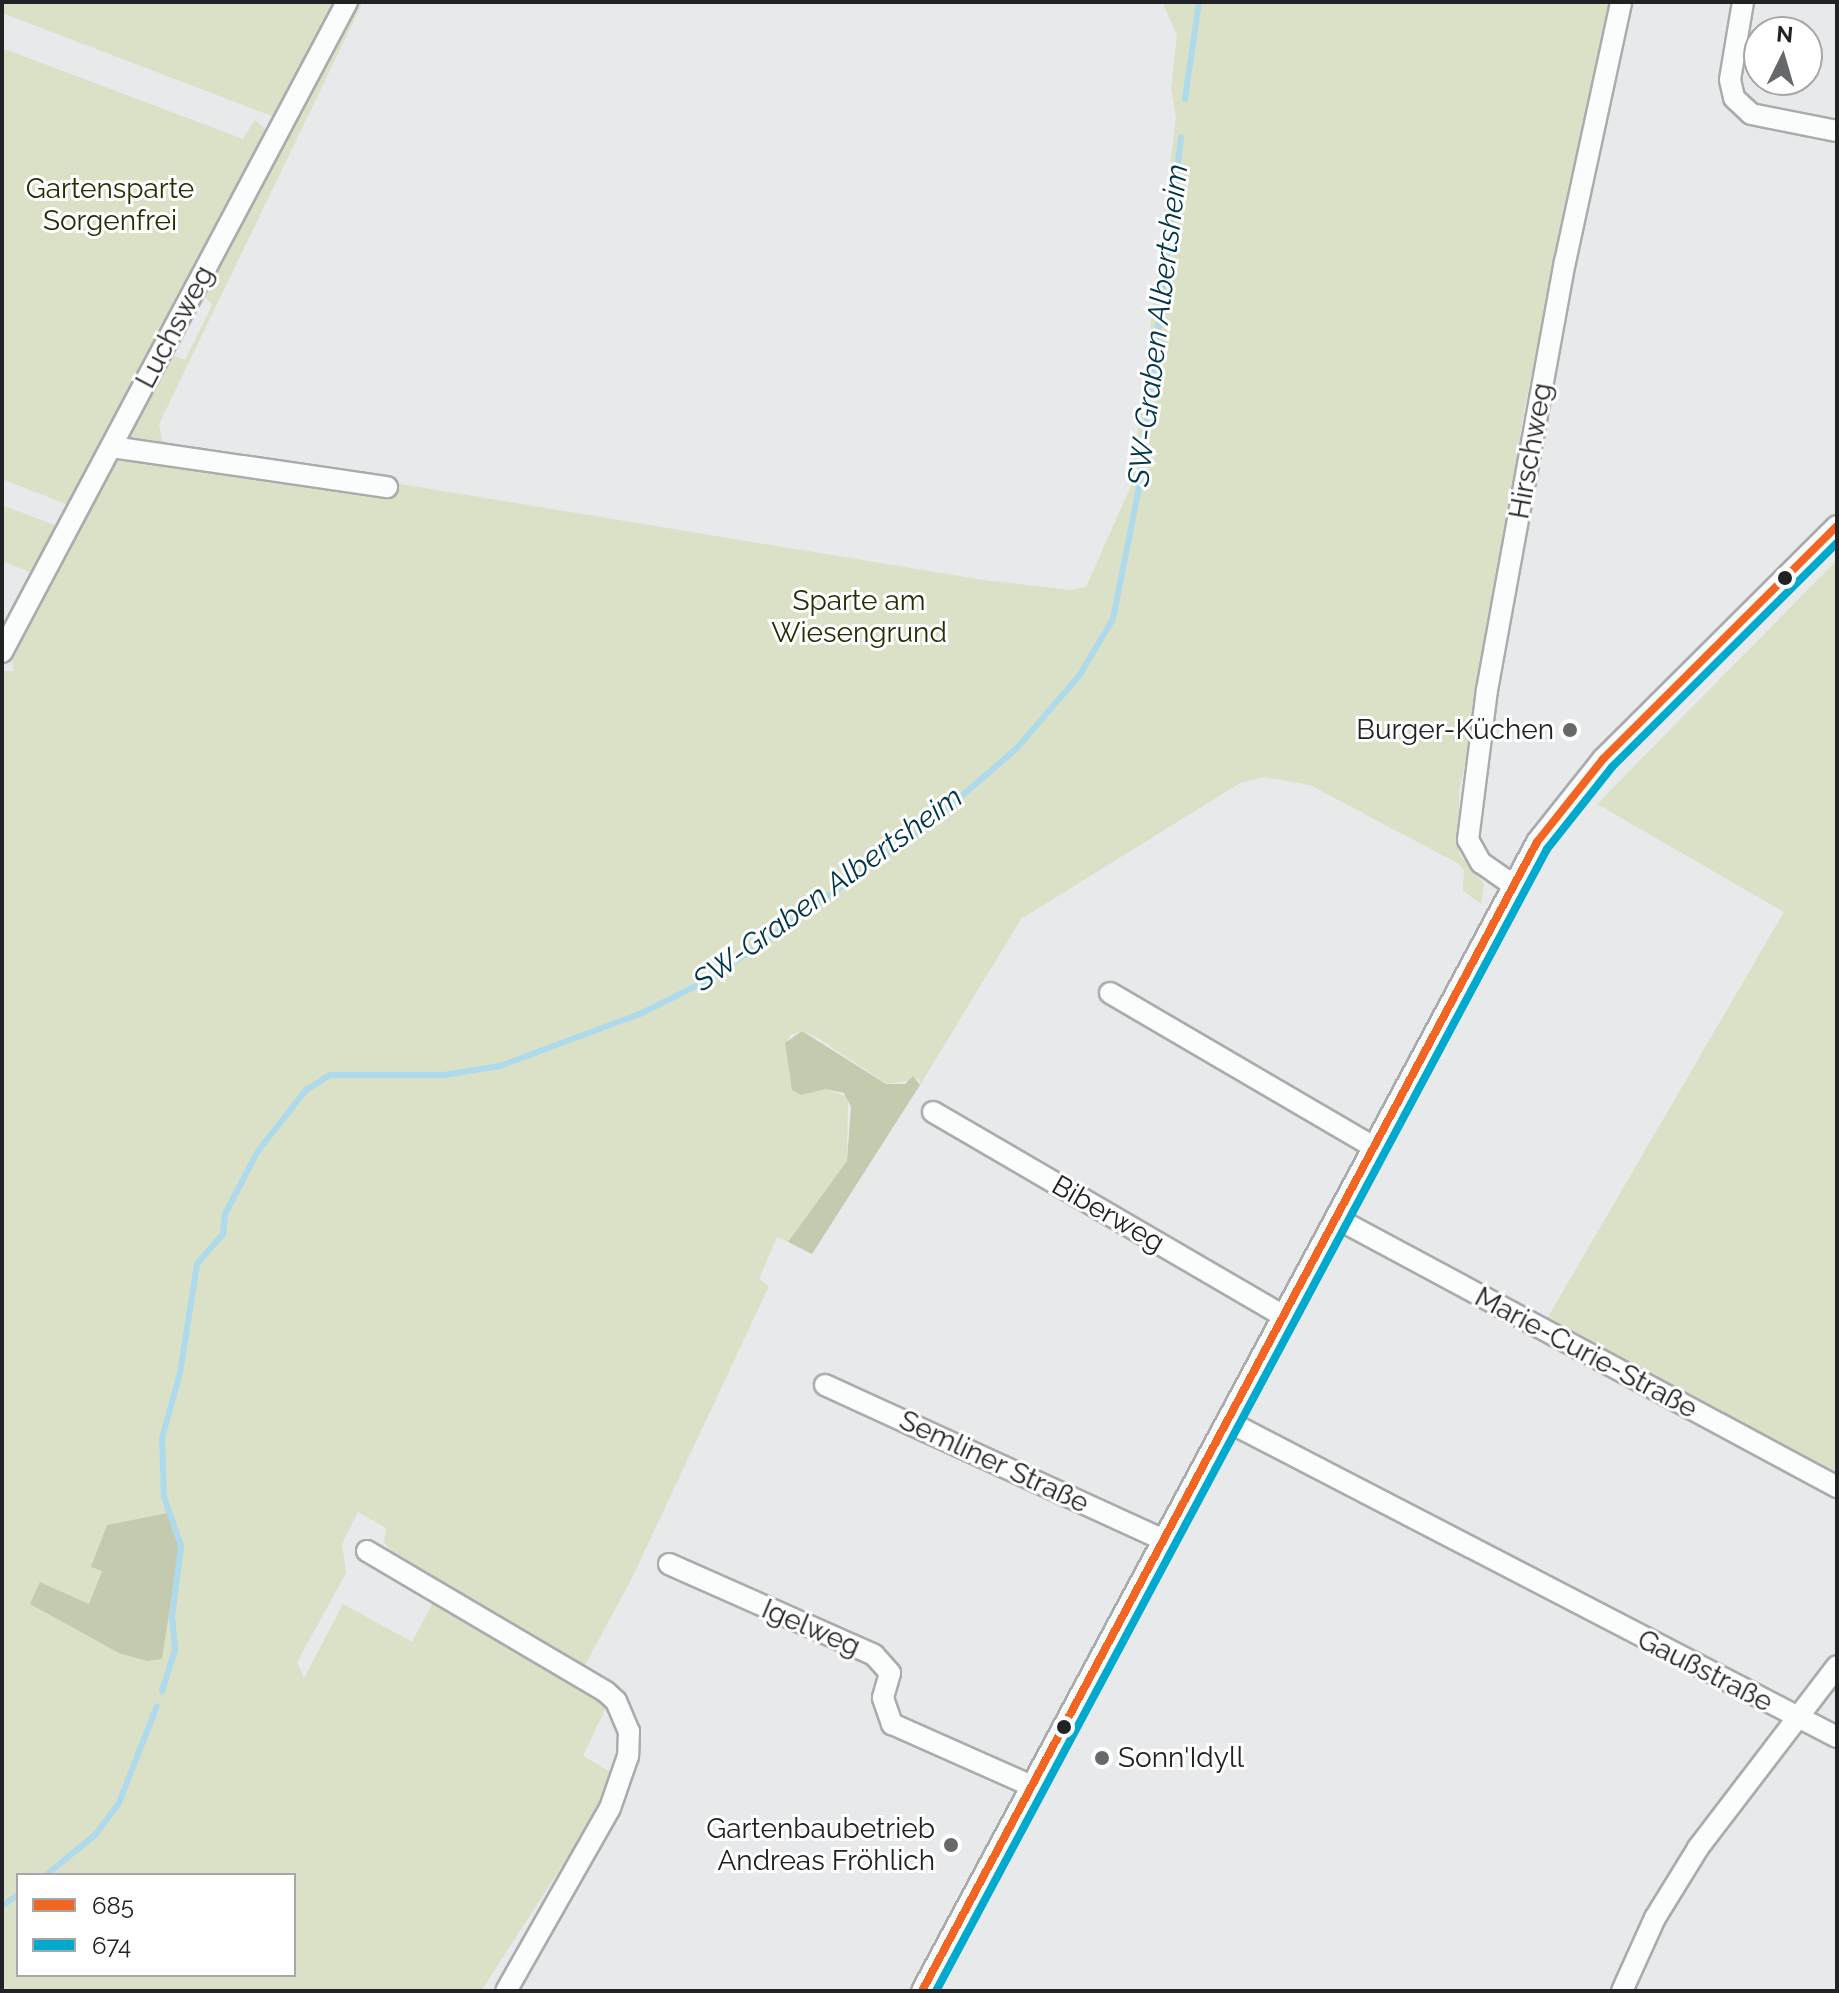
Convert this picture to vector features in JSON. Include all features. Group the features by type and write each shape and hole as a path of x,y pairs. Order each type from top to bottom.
{"street":[{"name":"Luchsweg","path":"2,652 347,2"},
{"name":"Hirschweg","path":"1513,885 1481,863 1468,840 1487,690 1565,262 1621,2"},
{"path":"1743,2 1730,80 1734,98 1751,114 1837,131"},
{"path":"112,447 387,487"},
{"path":"922,1991 1513,885 1573,792 1837,526"},
{"path":"1110,993 1374,1147"},
{"name":"Biberweg","path":"933,1112 1284,1316"},
{"name":"Marie-Curie-Straße","path":"1336,1218 1837,1487"},
{"name":"Semliner Straße","path":"825,1385 1164,1540"},
{"name":"Gaußstraße","path":"1227,1421 1837,1737"},
{"path":"367,1551 606,1692 616,1701 629,1731 628,1756 610,1808 506,1991"},
{"name":"Igelweg","path":"669,1564 874,1655 890,1673 883,1698 892,1724 1032,1786"},
{"path":"1622,1991 1679,1876 1801,1720 1837,1666"}],"green space":[{"path":"2,2 340,2 277,118 2,13"},
{"path":"356,2 363,2 159,424 162,440 174,450 129,441 125,437 171,355 185,360 212,305 201,292"},
{"name":"Sparte am Wiesengrund","path":"1162,2 1612,2 1524,410 1480,695 1459,792 1459,854 1484,884 1481,904 1463,891 1464,870 1459,864 1310,785 1265,777 1240,783 1021,919 920,1085 919,1079 887,1084 818,1038 802,1031 790,1035 786,1050 791,1084 801,1095 826,1089 848,1097 847,1161 788,1242 777,1237 759,1279 769,1286 631,1580 585,1665 394,1553 384,1543 386,1528 358,1512 342,1544 346,1573 297,1662 304,1678 343,1604 412,1642 436,1597 570,1679 606,1707 583,1756 616,1775 602,1804 481,1991 2,1991 2,671 14,671 11,656 113,458 388,482 983,580 1070,590 1086,587 1131,486 1176,118 1171,88 1177,35","holes":["179,1550 162,1659 40,1582 89,1604 102,1570 91,1567"]},
{"name":"Gartensparte Sorgenfrei","path":"2,48 243,139 255,120 267,131 71,506 2,479"},
{"path":"2,505 60,527 35,574 2,561"},
{"path":"1837,560 1837,1475 1545,1322 1784,912 1597,804"},
{"path":"802,1031 886,1084 905,1084 913,1076 920,1085 812,1254 788,1242 847,1161 851,1107 844,1093 826,1089 801,1095 792,1090 785,1043"},
{"path":"168,1513 179,1550 162,1659 147,1661 119,1653 30,1604 40,1582 89,1604 102,1571 91,1567 107,1525"}],"waterway":[{"name":"SW-Graben Albertsheim","path":"1185,99 1199,2"},
{"name":"SW-Graben Albertsheim","path":"162,1691 175,1650 172,1617 181,1546 164,1497 162,1438 180,1373 197,1264 223,1234 225,1214 258,1151 306,1090 330,1075 444,1075 500,1066 640,1014 712,978 928,825 1016,749 1079,676 1113,619 1138,493 1181,138"},
{"name":"SW-Graben Albertsheim","path":"48,1873 95,1835 118,1805 157,1706"},
{"name":"SW-Graben Albertsheim","path":"2,1906 16,1896"}],"transit line":[{"name":"685","path":"922,1991 1537,842 1603,759 1837,526"},
{"name":"674","path":"936,1991 1547,849 1612,767 1837,543"}],"place":[{"name":"Burger-Küchen","path":"1570,730"},
{"name":"Sonn'Idyll","path":"1102,1758"},
{"name":"Gartenbaubetrieb Andreas Fröhlich","path":"951,1845"}]}
